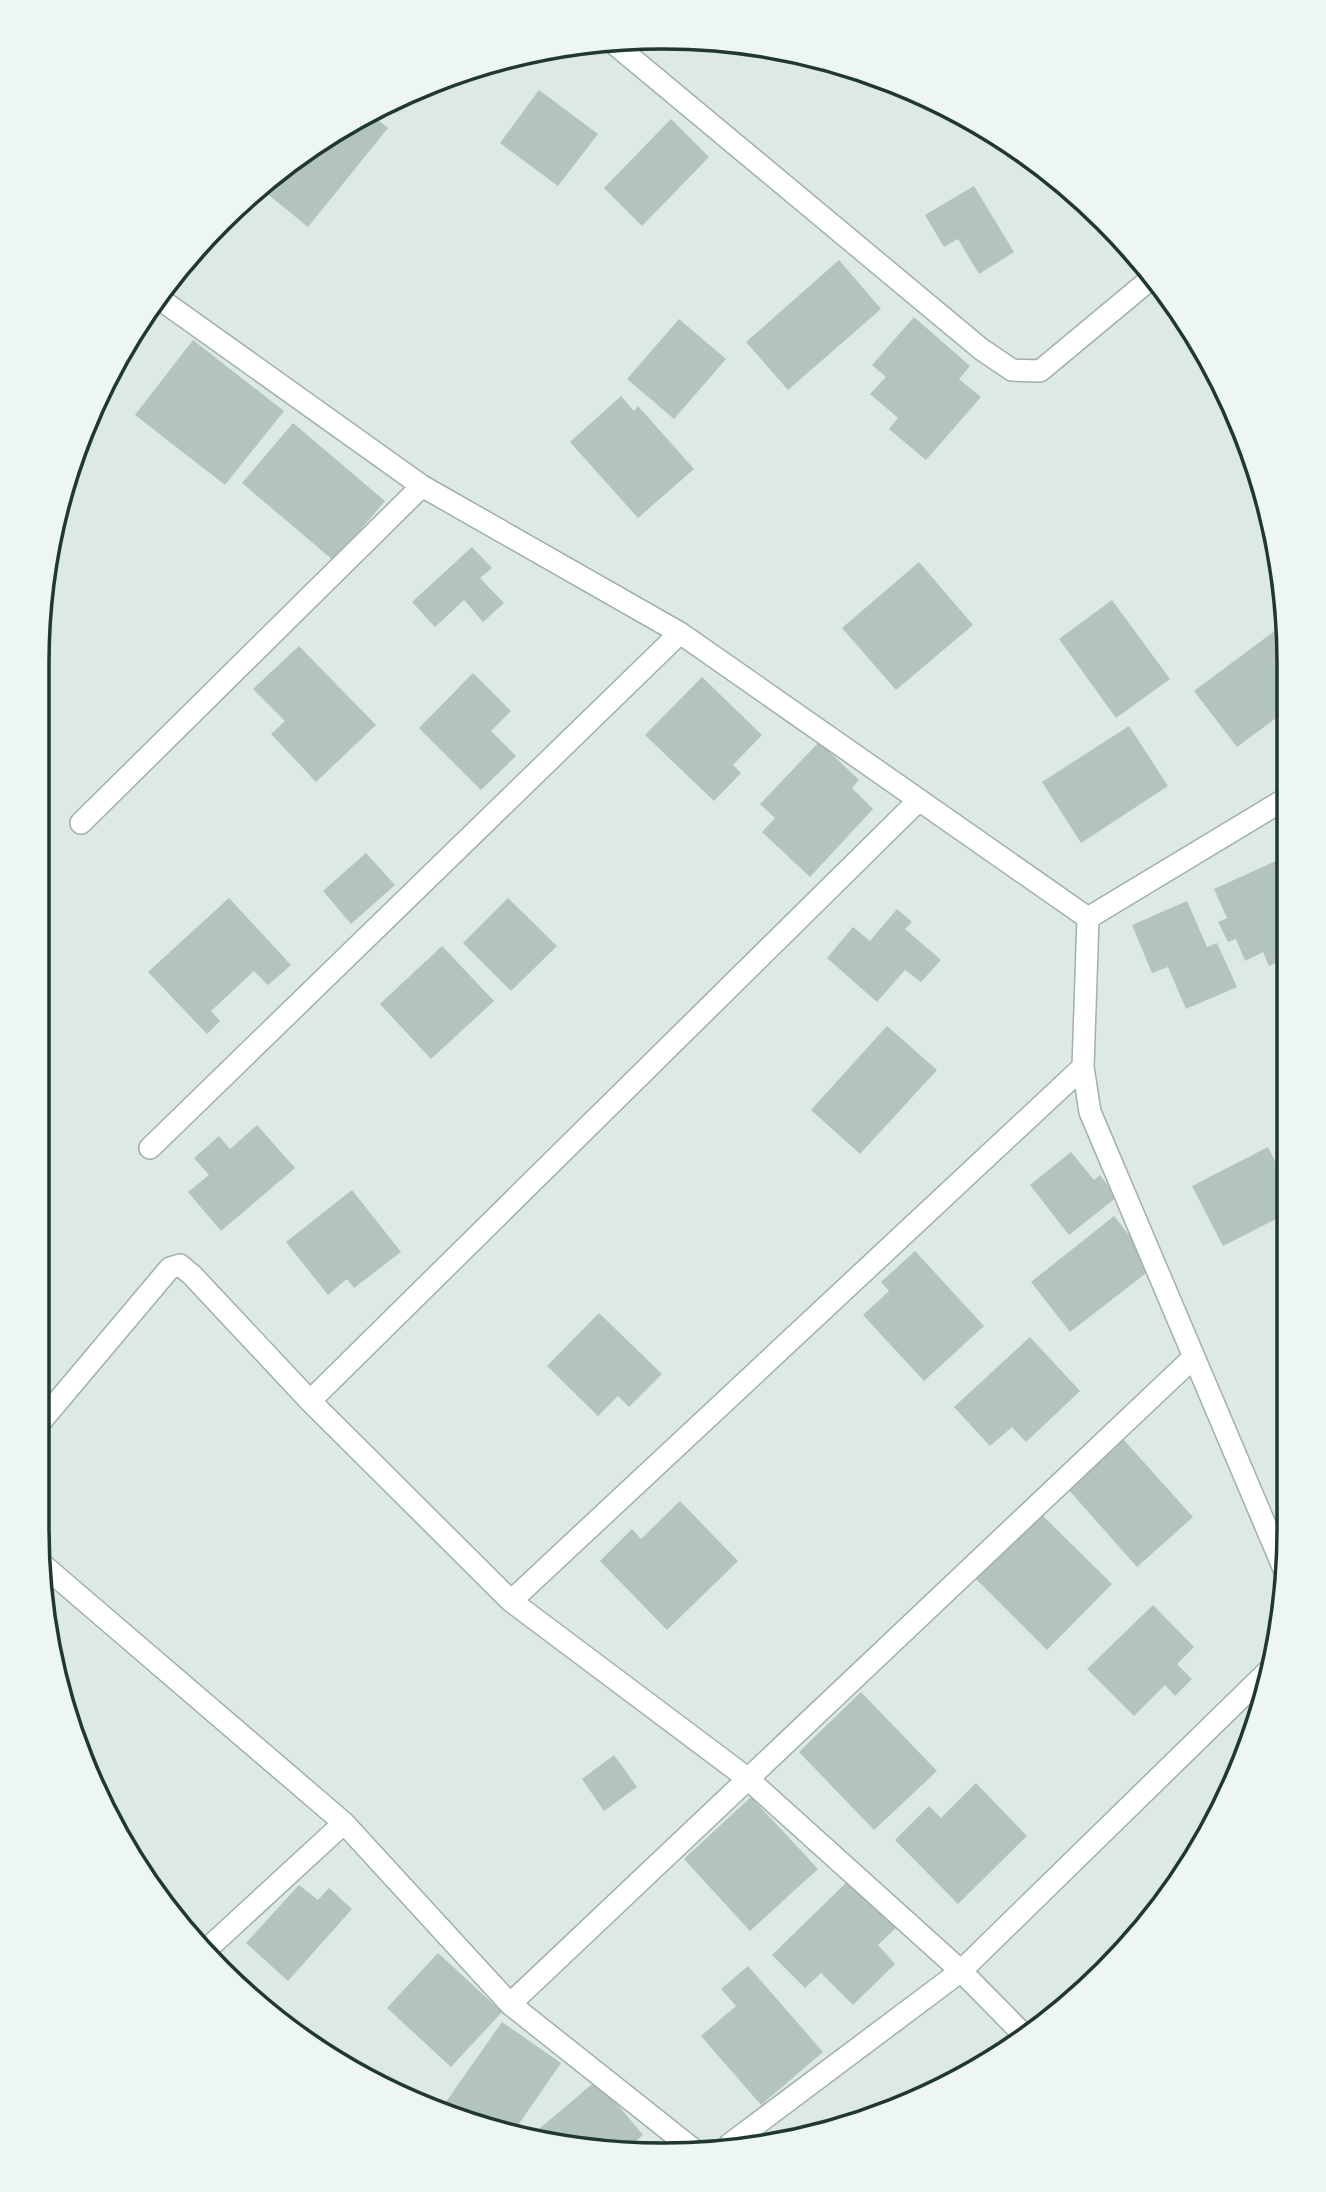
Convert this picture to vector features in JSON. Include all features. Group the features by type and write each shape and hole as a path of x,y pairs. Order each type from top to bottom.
{"street":[{"path":"622,50 981,349 1012,370 1040,372 1145,283"},
{"path":"166,303 422,486 680,633 1088,918"},
{"path":"81,823 422,486"},
{"path":"150,1148 680,633"},
{"path":"310,1401 918,801"},
{"path":"1088,918 1277,804"},
{"path":"1088,918 1083,1067 1090,1112 1276,1551"},
{"path":"511,1601 1083,1067"},
{"path":"49,1412 170,1268 180,1265 310,1401 511,1601 747,1778 961,1971 1019,2029"},
{"path":"510,2004 1195,1357"},
{"path":"50,1571 344,1823 510,2004 685,2142"},
{"path":"737,2139 961,1971 1258,1681"},
{"path":"212,1945 344,1823"}],"building":[{"path":"539,90 598,134 558,186 500,143"},
{"path":"377,119 388,128 308,227 267,194 322,152"},
{"path":"671,119 709,157 642,226 604,188"},
{"path":"974,186 1014,252 979,274 958,239 944,247 925,215"},
{"path":"839,260 881,309 788,390 746,342"},
{"path":"914,317 970,366 959,379 981,397 926,460 889,429 898,418 870,394 886,377 872,365"},
{"path":"679,319 726,359 674,419 627,379"},
{"path":"193,340 284,411 225,485 135,415"},
{"path":"621,396 634,411 638,406 694,469 638,518 570,442"},
{"path":"293,423 385,501 334,561 242,483"},
{"path":"472,547 492,568 480,578 504,603 483,622 464,600 435,627 412,602"},
{"path":"919,562 973,625 896,690 842,628"},
{"path":"1112,600 1170,679 1116,718 1059,639"},
{"path":"1276,630 1277,717 1237,747 1194,691"},
{"path":"299,646 376,725 316,782 271,734 285,721 253,689"},
{"path":"473,673 511,711 491,731 516,756 481,790 419,728"},
{"path":"702,677 762,735 733,765 741,773 714,801 645,735"},
{"path":"1129,726 1168,786 1081,843 1042,782"},
{"path":"819,742 859,780 852,788 873,809 810,877 762,832 775,818 760,804"},
{"path":"366,853 395,885 351,924 323,891"},
{"path":"1277,861 1277,962 1269,966 1263,952 1245,961 1236,939 1228,942 1218,922 1227,918 1214,889"},
{"path":"229,898 291,965 268,985 254,971 211,1011 220,1021 207,1034 148,972"},
{"path":"508,898 557,946 511,991 463,943"},
{"path":"1187,901 1207,947 1217,943 1237,987 1186,1009 1168,967 1152,973 1132,925"},
{"path":"897,909 912,922 905,929 941,960 921,982 905,970 877,1002 827,958 853,927 870,941"},
{"path":"442,946 494,1001 431,1059 380,1004"},
{"path":"887,1026 937,1070 860,1154 811,1110"},
{"path":"257,1125 295,1168 221,1231 188,1192 209,1175 194,1158 219,1136 230,1149"},
{"path":"1268,1147 1277,1165 1277,1219 1223,1246 1192,1186"},
{"path":"1071,1152 1094,1180 1100,1175 1117,1197 1069,1235 1030,1185"},
{"path":"352,1190 401,1252 354,1288 347,1279 328,1295 286,1242"},
{"path":"1114,1216 1154,1267 1070,1332 1031,1282"},
{"path":"915,1251 984,1326 924,1381 863,1315 889,1291 881,1282"},
{"path":"599,1313 662,1374 629,1407 618,1396 598,1416 547,1366"},
{"path":"1030,1337 1080,1391 1026,1442 1012,1427 990,1446 954,1407"},
{"path":"1122,1438 1193,1517 1137,1567 1067,1488"},
{"path":"680,1501 738,1561 667,1630 600,1561 632,1529 641,1539"},
{"path":"1040,1513 1112,1584 1047,1650 976,1579"},
{"path":"1153,1605 1194,1647 1177,1664 1192,1679 1175,1696 1165,1685 1134,1716 1087,1669"},
{"path":"861,1692 937,1771 874,1830 799,1752"},
{"path":"614,1755 637,1787 604,1811 582,1779"},
{"path":"976,1783 1027,1836 958,1904 895,1840 929,1806 941,1818"},
{"path":"751,1797 818,1869 750,1931 684,1859"},
{"path":"852,1877 899,1925 878,1945 895,1964 853,2005 821,1973 805,1988 772,1955"},
{"path":"299,1885 318,1900 329,1888 352,1909 288,1981 246,1943"},
{"path":"438,1953 502,2012 451,2067 387,2008"},
{"path":"748,1966 823,2052 761,2105 701,2036 736,2006 721,1989"},
{"path":"502,2022 561,2063 518,2125 446,2102"},
{"path":"597,2080 643,2135 634,2142 623,2142 538,2130"}]}
